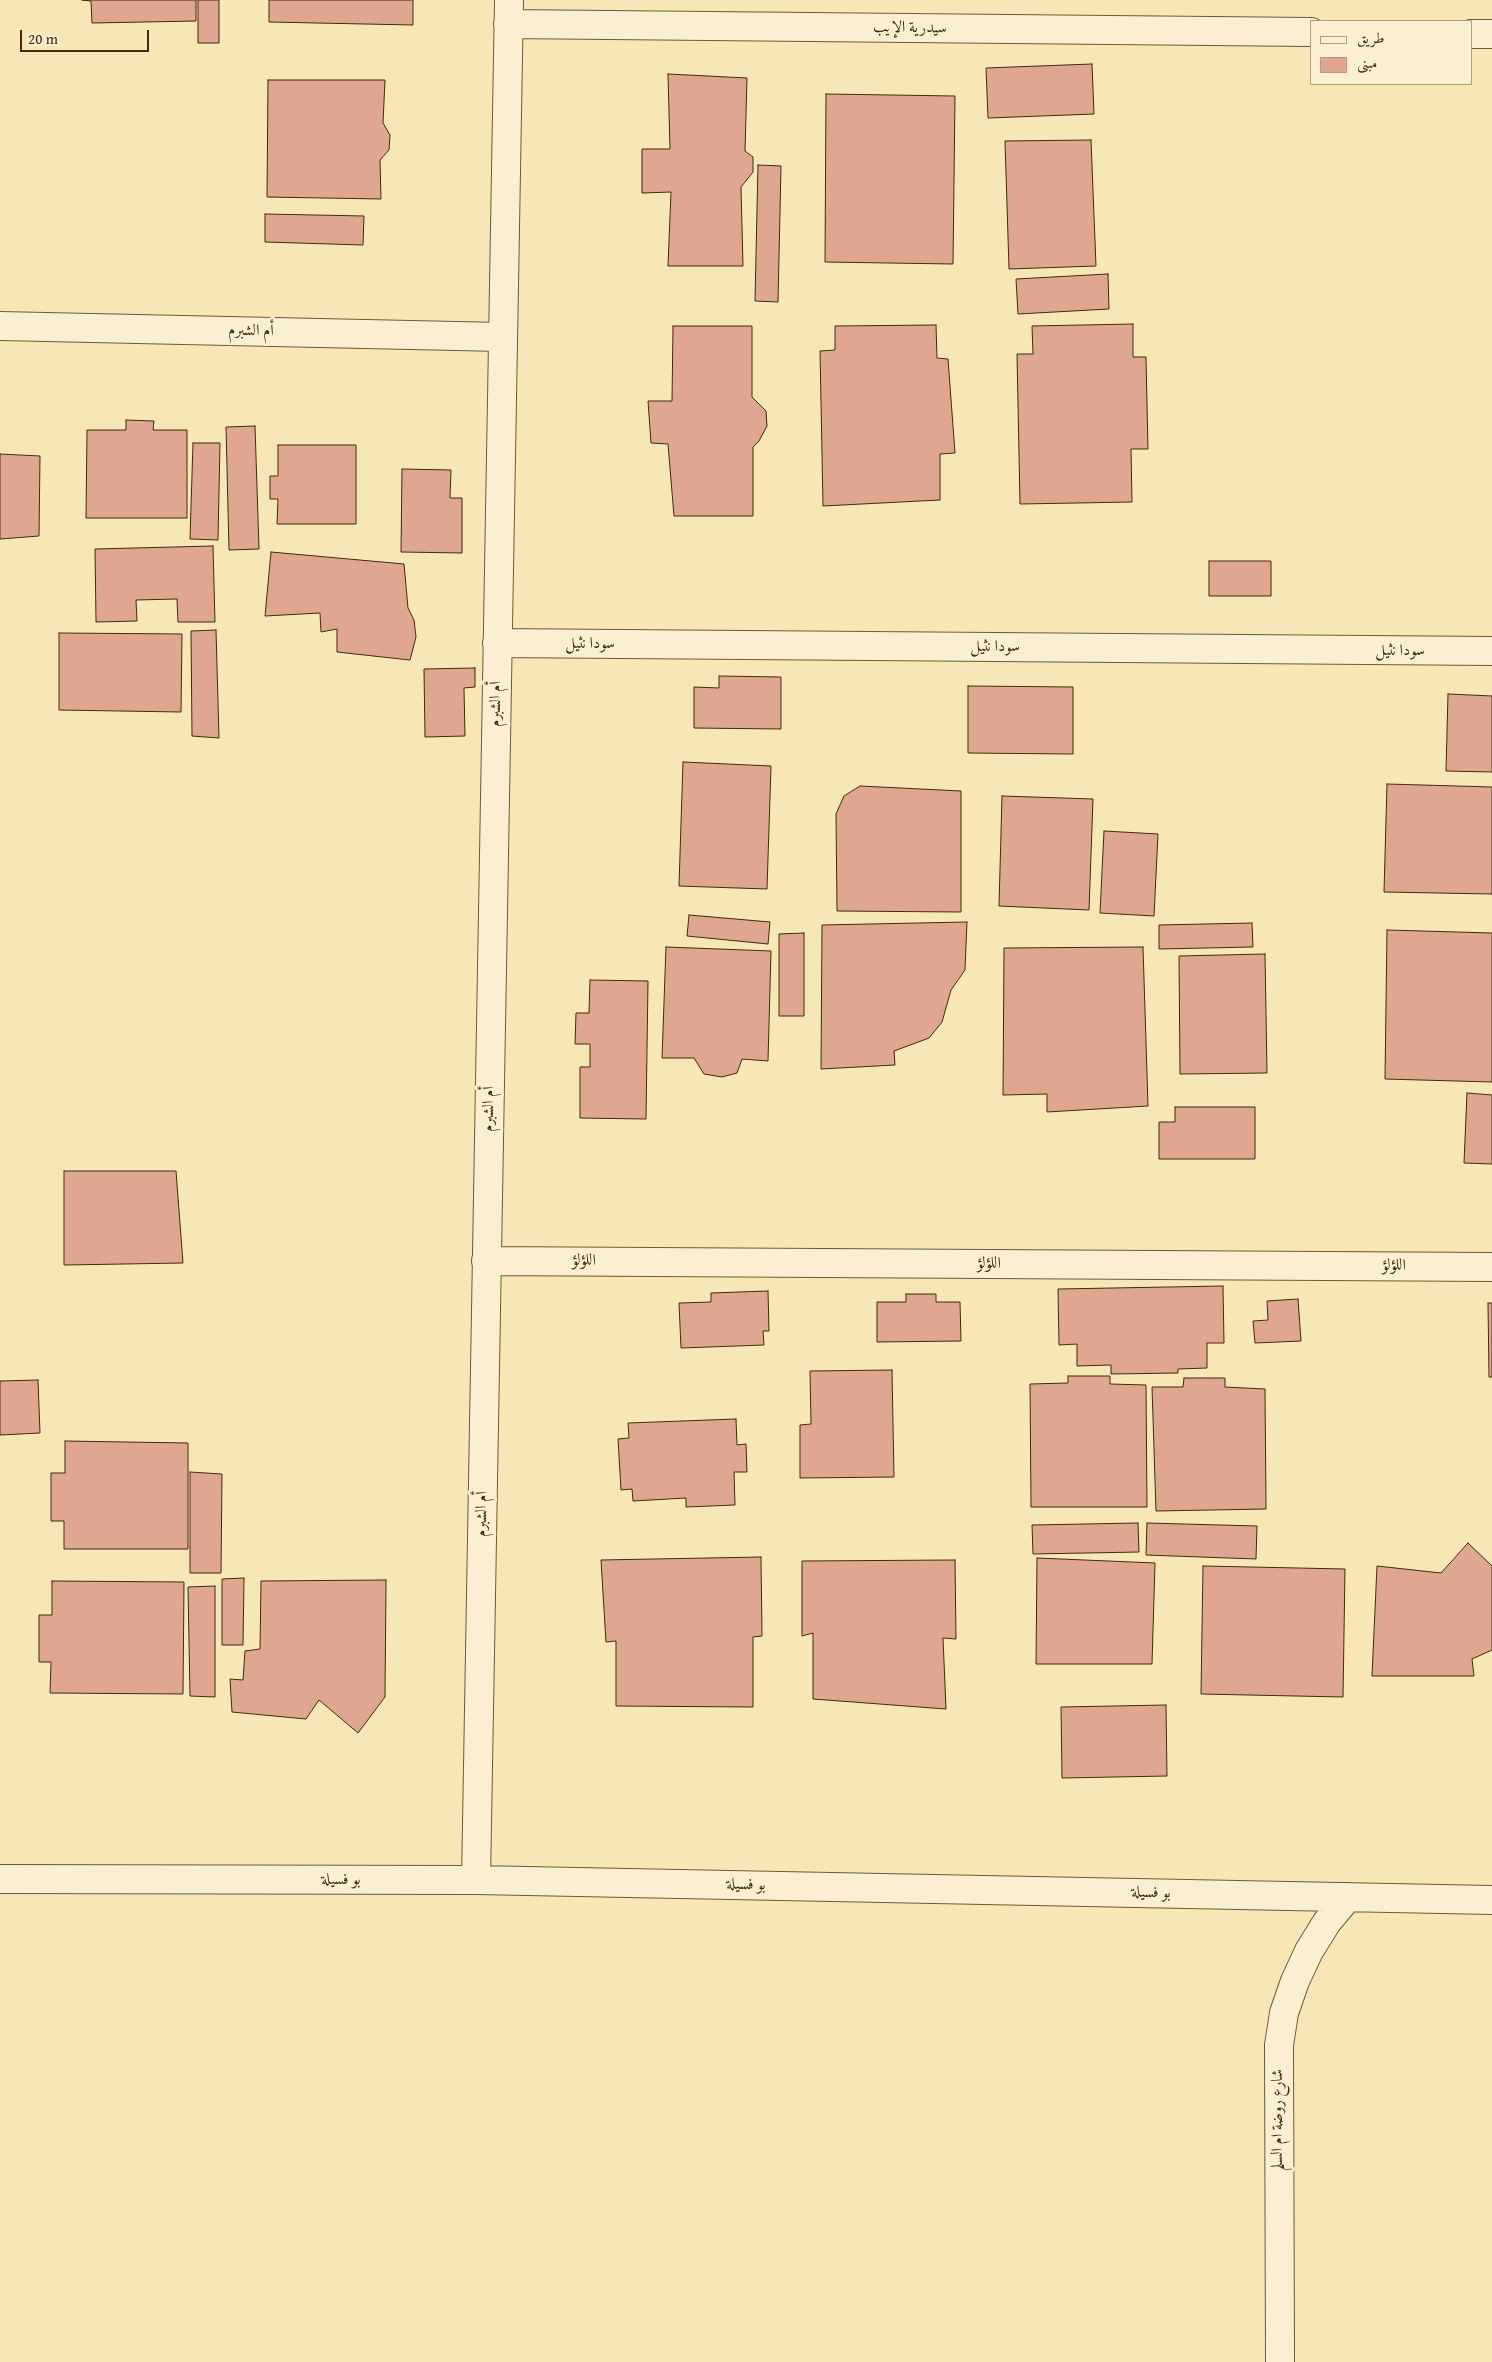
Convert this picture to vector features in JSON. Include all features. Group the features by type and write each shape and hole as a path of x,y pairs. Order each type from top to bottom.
{"street":[{"name":"سيدرية الإيب","path":"508,12 1310,32"},
{"name":"أم الشبرم","path":"476,1880 508,12"},
{"path":"1472,34 1492,34"},
{"name":"أم الشبرم","path":"0,326 502,337"},
{"name":"سودا نثيل","path":"497,643 1492,651"},
{"name":"اللؤلؤ","path":"486,1261 1492,1267"},
{"name":"بو فسيلة","path":"0,1878 476,1880 1492,1900"},
{"name":"شارع روضة ام السلم","path":"1280,2362 1279,2046 1284,2013 1295,1981 1309,1951 1326,1922 1348,1897"}],"building":[{"path":"82,0 196,0 196,21 92,23 91,1"},
{"path":"198,0 219,0 219,43 198,43"},
{"path":"269,0 413,0 413,25 269,22"},
{"path":"1092,64 1094,114 988,118 986,68"},
{"path":"668,74 747,78 745,151 753,157 753,172 741,187 743,266 668,266 671,192 642,193 642,149 670,149"},
{"path":"268,80 385,80 383,123 390,135 389,150 380,160 381,199 267,197"},
{"path":"826,94 955,96 953,264 825,262"},
{"path":"1091,140 1096,266 1009,269 1005,141"},
{"path":"758,165 781,166 778,302 755,301"},
{"path":"265,214 364,216 363,245 265,242"},
{"path":"1108,274 1109,309 1018,314 1016,279"},
{"path":"1133,324 1133,357 1146,357 1148,449 1131,449 1132,502 1020,504 1017,354 1033,354 1032,326"},
{"path":"936,325 937,358 948,359 955,453 940,454 940,500 823,506 820,351 835,350 835,326"},
{"path":"673,326 752,326 752,397 766,411 767,426 759,441 753,447 753,516 674,516 668,444 651,443 648,401 672,401"},
{"path":"126,420 154,421 153,430 187,430 187,518 86,518 87,430 126,430"},
{"path":"255,426 259,549 229,550 226,427"},
{"path":"193,443 220,443 218,540 190,539"},
{"path":"278,445 356,445 356,524 277,524 278,499 270,499 270,476 278,476"},
{"path":"0,454 40,456 39,536 0,539"},
{"path":"402,469 451,470 450,498 462,498 462,553 401,552"},
{"path":"213,546 215,622 178,622 177,599 136,600 137,621 96,622 95,549"},
{"path":"271,552 404,564 408,608 414,620 416,637 410,660 337,652 337,629 321,632 320,613 265,616"},
{"path":"1209,561 1271,561 1271,596 1209,596"},
{"path":"216,630 219,738 192,736 191,631"},
{"path":"59,633 182,634 181,712 59,710"},
{"path":"475,668 475,687 464,688 465,736 425,737 424,669"},
{"path":"719,676 781,677 781,729 694,728 694,687 719,688"},
{"path":"968,686 1073,687 1073,754 968,753"},
{"path":"1448,694 1492,696 1492,772 1446,771"},
{"path":"683,762 771,766 767,889 679,886"},
{"path":"1387,784 1492,787 1492,894 1384,892"},
{"path":"860,786 961,791 961,912 837,911 836,814 844,796"},
{"path":"1002,796 1093,799 1089,910 999,906"},
{"path":"1104,831 1158,834 1154,916 1100,913"},
{"path":"689,915 770,922 768,944 687,936"},
{"path":"967,922 965,970 951,990 942,1022 929,1038 894,1051 895,1065 821,1069 822,925"},
{"path":"1252,923 1253,947 1159,949 1159,925"},
{"path":"1387,930 1492,933 1492,1082 1385,1079"},
{"path":"804,933 804,1016 779,1016 779,934"},
{"path":"666,947 771,951 768,1061 742,1059 737,1073 722,1077 704,1074 694,1058 662,1058"},
{"path":"1143,947 1148,1106 1047,1112 1047,1094 1003,1095 1004,948"},
{"path":"1265,954 1267,1073 1180,1074 1179,956"},
{"path":"590,980 648,981 646,1119 580,1118 580,1067 590,1067 590,1044 575,1044 576,1013 589,1013"},
{"path":"1467,1093 1492,1095 1492,1164 1464,1163"},
{"path":"1175,1107 1255,1107 1255,1159 1159,1159 1159,1122 1175,1122"},
{"path":"64,1171 176,1171 183,1263 64,1265"},
{"path":"1223,1286 1224,1343 1207,1343 1207,1368 1178,1369 1178,1373 1111,1374 1111,1365 1077,1366 1077,1344 1059,1345 1058,1289"},
{"path":"768,1291 769,1331 763,1331 764,1345 681,1348 679,1303 711,1302 711,1293"},
{"path":"906,1294 936,1294 936,1302 960,1302 961,1341 877,1342 877,1302 906,1302"},
{"path":"1298,1299 1301,1341 1255,1343 1253,1321 1268,1320 1267,1301"},
{"path":"1488,1303 1492,1303 1492,1377 1489,1377"},
{"path":"892,1370 894,1477 800,1478 800,1425 811,1424 810,1371"},
{"path":"1068,1376 1110,1376 1110,1384 1146,1385 1147,1507 1031,1507 1030,1384 1068,1383"},
{"path":"1184,1378 1225,1378 1225,1387 1265,1389 1266,1509 1156,1511 1152,1387 1183,1387"},
{"path":"38,1380 40,1433 0,1435 0,1381"},
{"path":"736,1419 737,1445 746,1444 747,1472 734,1472 735,1505 686,1507 686,1498 633,1501 632,1489 621,1490 618,1439 629,1438 628,1423"},
{"path":"65,1441 188,1443 188,1549 64,1549 64,1521 51,1521 51,1473 65,1473"},
{"path":"190,1472 222,1474 221,1573 190,1573"},
{"path":"1138,1523 1139,1552 1033,1554 1032,1525"},
{"path":"1147,1523 1257,1526 1256,1559 1146,1555"},
{"path":"1468,1543 1492,1566 1492,1650 1472,1659 1474,1676 1372,1676 1377,1566 1441,1573"},
{"path":"761,1557 762,1636 753,1637 753,1707 616,1706 616,1641 606,1642 601,1560"},
{"path":"1037,1558 1155,1563 1152,1664 1036,1664"},
{"path":"955,1560 956,1639 943,1638 946,1709 813,1699 813,1633 802,1636 802,1561"},
{"path":"1203,1566 1345,1569 1343,1697 1201,1694"},
{"path":"244,1578 243,1645 222,1645 222,1579"},
{"path":"386,1580 385,1697 358,1733 319,1700 306,1719 232,1712 230,1679 243,1680 245,1651 260,1649 261,1581"},
{"path":"52,1581 184,1582 183,1694 50,1693 51,1662 39,1662 39,1615 52,1615"},
{"path":"215,1586 215,1697 190,1696 188,1587"},
{"path":"1166,1705 1167,1776 1062,1778 1061,1707"}]}
